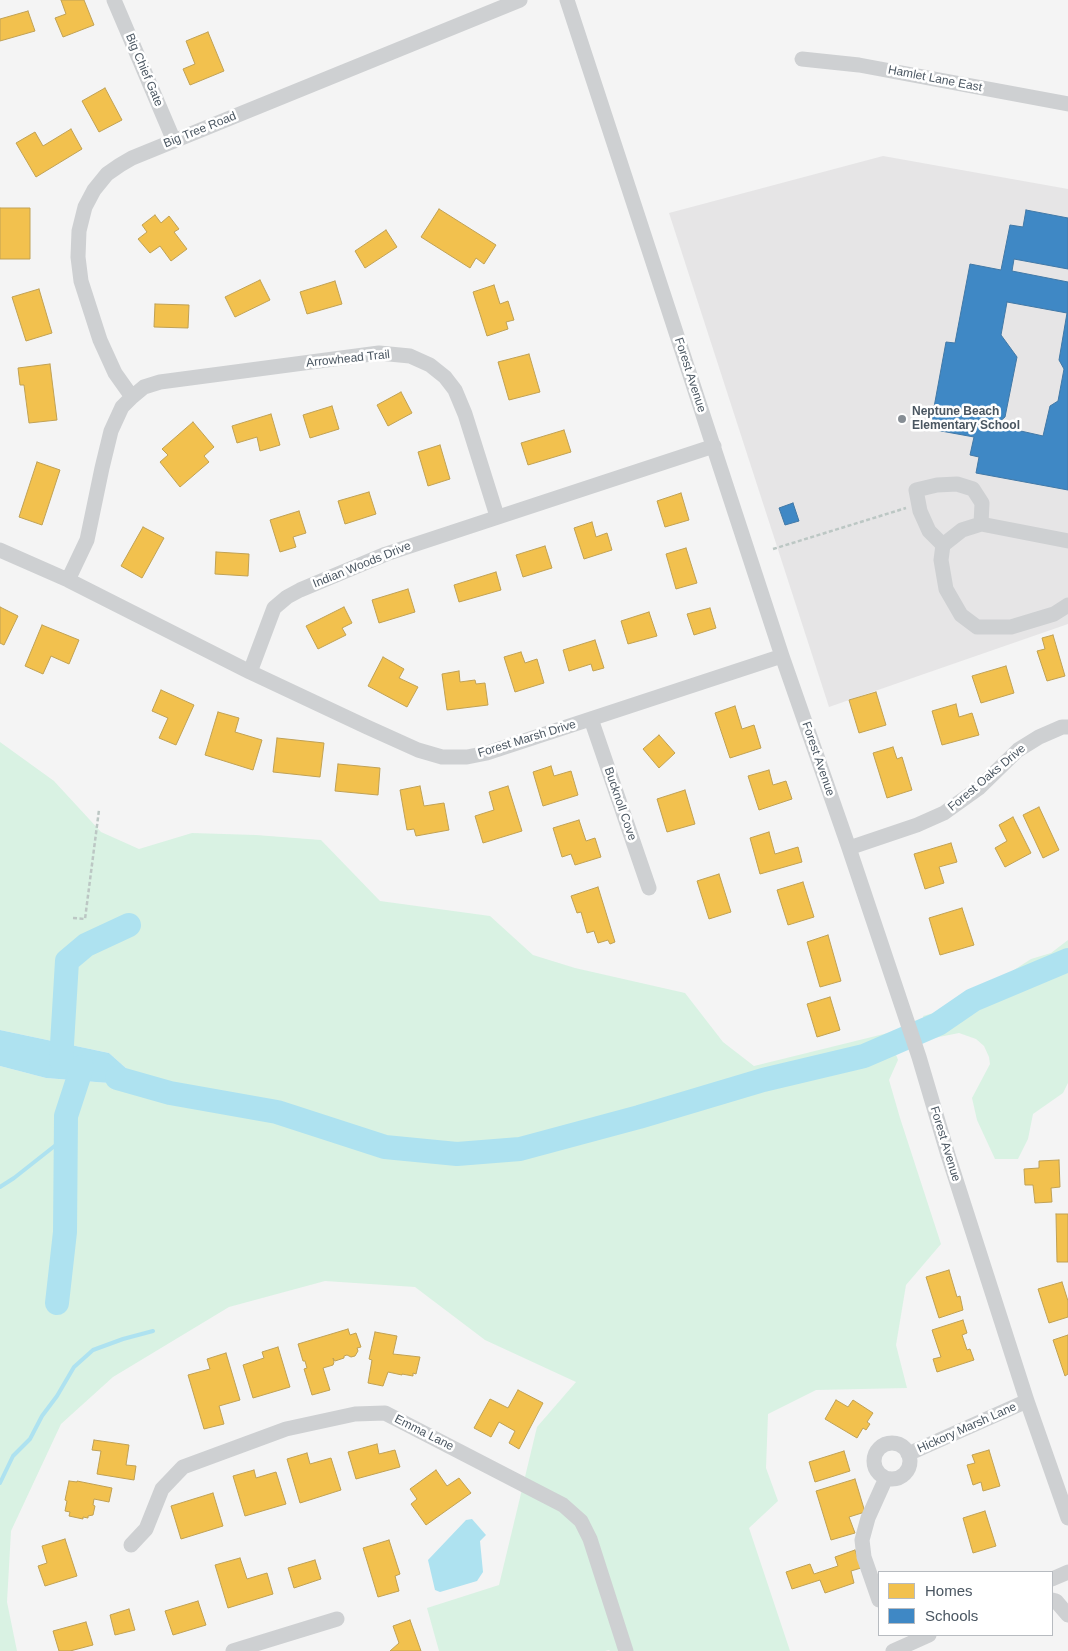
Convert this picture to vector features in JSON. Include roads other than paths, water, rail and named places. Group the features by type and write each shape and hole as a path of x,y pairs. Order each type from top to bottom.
{"street":[{"name":"Big Chief Gate","path":"114,0 174,141"},
{"name":"Big Tree Road","path":"132,397 115,373 100,340 81,281 78,257 78,231 85,207 94,190 108,174 120,164 132,158 520,0"},
{"name":"Forest Avenue","path":"567,0 782,656 919,1057 948,1156 1027,1401 1068,1518"},
{"name":"Hamlet Lane East","path":"802,59 859,65 1068,104"},
{"name":"Arrowhead Trail","path":"132,397 144,387 160,382 379,353 410,356 430,366 445,377 455,390 465,414 497,516"},
{"path":"68,580 87,540 111,431 122,407 132,397"},
{"name":"Indian Woods Drive","path":"250,672 274,608 287,597 300,590 386,554 714,446"},
{"path":"943,545 929,531 920,511 916,490 937,485 957,484 973,489 982,503 981,524"},
{"path":"1068,541 981,524 962,530 943,545 940,560 946,588 960,615 977,627 1011,627 1054,614 1068,606"},
{"path":"0,550 68,580 250,672"},
{"name":"Forest Marsh Drive","path":"250,672 418,750 442,757 467,757 487,753 782,656"},
{"name":"Bucknoll Cove","path":"590,719 649,888"},
{"name":"Forest Oaks Drive","path":"849,848 944,814 979,788 1018,750 1039,737 1062,727 1068,727"},
{"name":"Hickory Marsh Lane","path":"908,1454 1027,1401"},
{"name":"Emma Lane","path":"131,1545 146,1529 162,1489 183,1467 286,1429 355,1414 385,1413 563,1505 581,1521 590,1539 626,1651"},
{"name":"Hickory Marsh Lane","path":"897,1444 908,1454 908,1467 905,1473 899,1477 893,1479 886,1478 880,1475 876,1469 875,1455 884,1445 897,1444"},
{"path":"878,1597 864,1557 862,1540 868,1518 886,1478"},
{"path":"1053,1579 1068,1572"},
{"path":"1053,1600 1056,1601 1068,1615"},
{"path":"233,1651 337,1620"},
{"path":"895,1645 926,1636"}],"water":[{"path":"0,1030 109,1053 146,1086 46,1078 0,1066"},
{"path":"472,1519 486,1535 480,1541 483,1572 477,1581 440,1592 435,1590 428,1560 466,1520"}],"waterway":[{"path":"61,1061 67,961 86,945 129,925"},
{"path":"117,1078 170,1093 277,1112 385,1147 457,1154 520,1149 639,1117 763,1080 864,1056 938,1024 973,1000 1068,960"},
{"path":"57,1303 65,1232 66,1116 82,1067"},
{"path":"0,1187 66,1137"},
{"path":"0,1483 13,1456 30,1439 42,1416 57,1396 74,1367 93,1350 153,1331"}],"place":[{"name":"Neptune Beach Elementary School","path":"902,419"}]}
